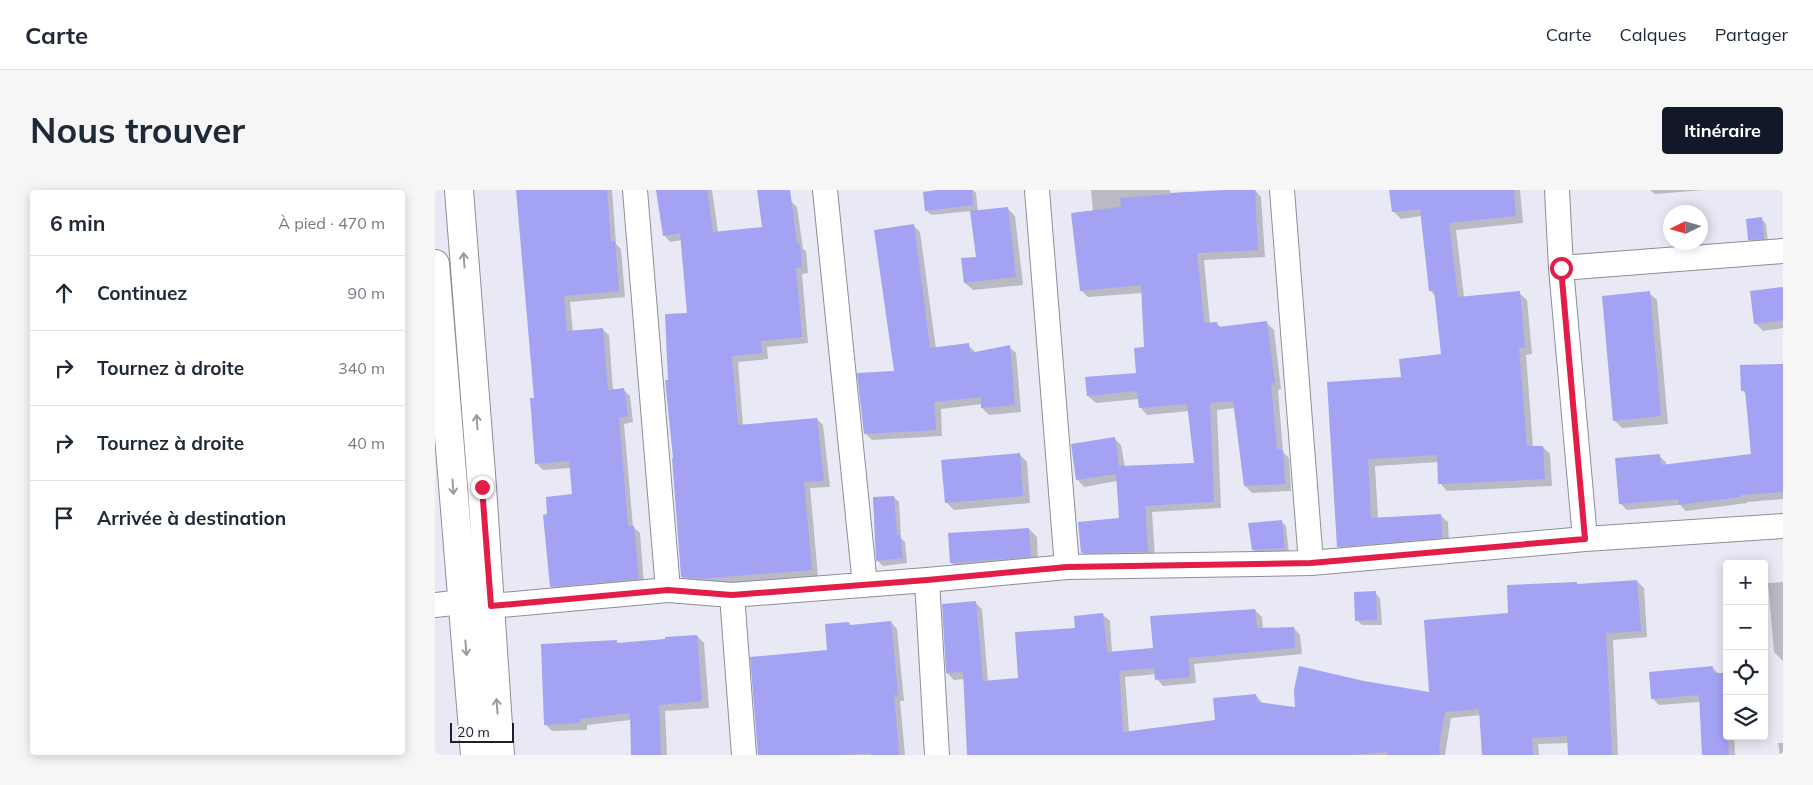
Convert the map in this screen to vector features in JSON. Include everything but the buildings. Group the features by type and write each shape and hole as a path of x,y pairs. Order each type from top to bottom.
{"main road":[{"path":"459,190 491,606 500,755"},
{"path":"435,264 443,460 462,602 475,755"}],"street":[{"path":"635,190 668,590"},
{"path":"825,190 865,585"},
{"path":"1037,190 1067,567"},
{"path":"1282,190 1311,563"},
{"path":"1557,190 1561,268 1585,539"},
{"path":"1561,268 1783,251"},
{"path":"443,460 480,456"},
{"path":"491,606 668,590 732,595 1067,567 1311,563 1585,539 1783,526"},
{"path":"927,580 937,755"},
{"path":"732,595 744,755"},
{"path":"435,605 462,602"}],"route":[{"path":"482,487 491,606 668,590 732,595 1067,567 1311,563 1585,539 1561,268"}]}
